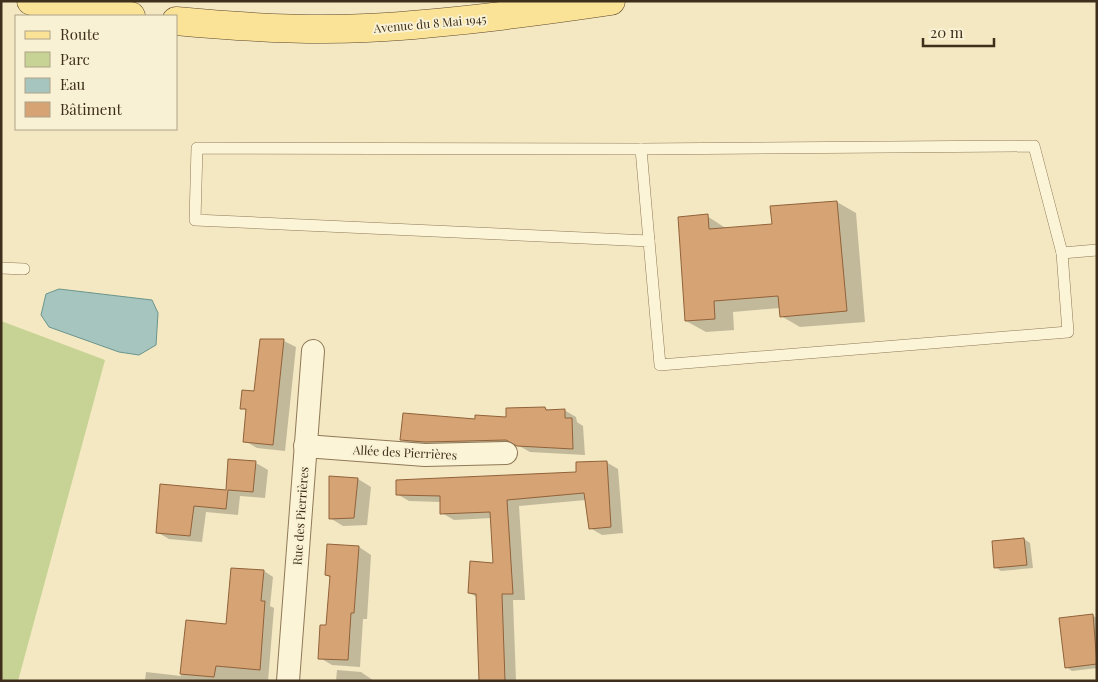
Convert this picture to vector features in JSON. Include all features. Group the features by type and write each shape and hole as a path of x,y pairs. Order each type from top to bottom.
{"main road":[{"path":"31,1 124,15"},
{"name":"Avenue du 8 Mai 1945","path":"178,21 247,27 366,28 499,17 611,1"}],"street":[{"name":"Rue des Pierrières","path":"288,681 313,351"},
{"name":"Allée des Pierrières","path":"305,446 425,455 506,453"}],"lane":[{"path":"641,149 660,365 1068,332 1062,253 1034,146 641,149 197,148 196,220 649,241"},
{"path":"1062,253 1097,250"},
{"path":"1,268 24,269"}],"green space":[{"path":"1,321 105,360 18,681 1,681"}],"water":[{"path":"59,289 152,300 158,313 156,345 139,355 119,352 49,327 41,315 46,294"}],"building":[{"path":"837,201 847,311 780,317 778,296 714,301 715,319 685,321 678,217 708,214 709,229 772,224 770,206"},
{"path":"260,339 284,339 273,445 243,442 246,409 240,409 242,390 254,391"},
{"path":"545,407 546,410 565,409 565,418 572,418 573,449 517,446 506,440 425,442 400,440 403,413 475,419 475,415 506,417 506,408"},
{"path":"228,459 256,461 253,492 228,490 226,509 194,506 190,536 156,533 160,484 226,490"},
{"path":"607,461 611,527 589,529 584,493 507,500 513,594 502,594 505,681 479,681 476,594 468,593 470,561 493,563 490,512 440,514 440,496 396,495 396,480 576,472 576,462"},
{"path":"329,476 358,478 354,518 329,519"},
{"path":"1024,538 1027,565 994,568 992,541"},
{"path":"327,544 359,546 354,613 351,613 348,660 318,659 320,625 326,625 330,576 325,575"},
{"path":"231,568 264,570 261,601 265,601 260,670 216,666 214,677 180,674 186,620 226,624"},
{"path":"1093,614 1097,664 1065,668 1059,618"}]}
